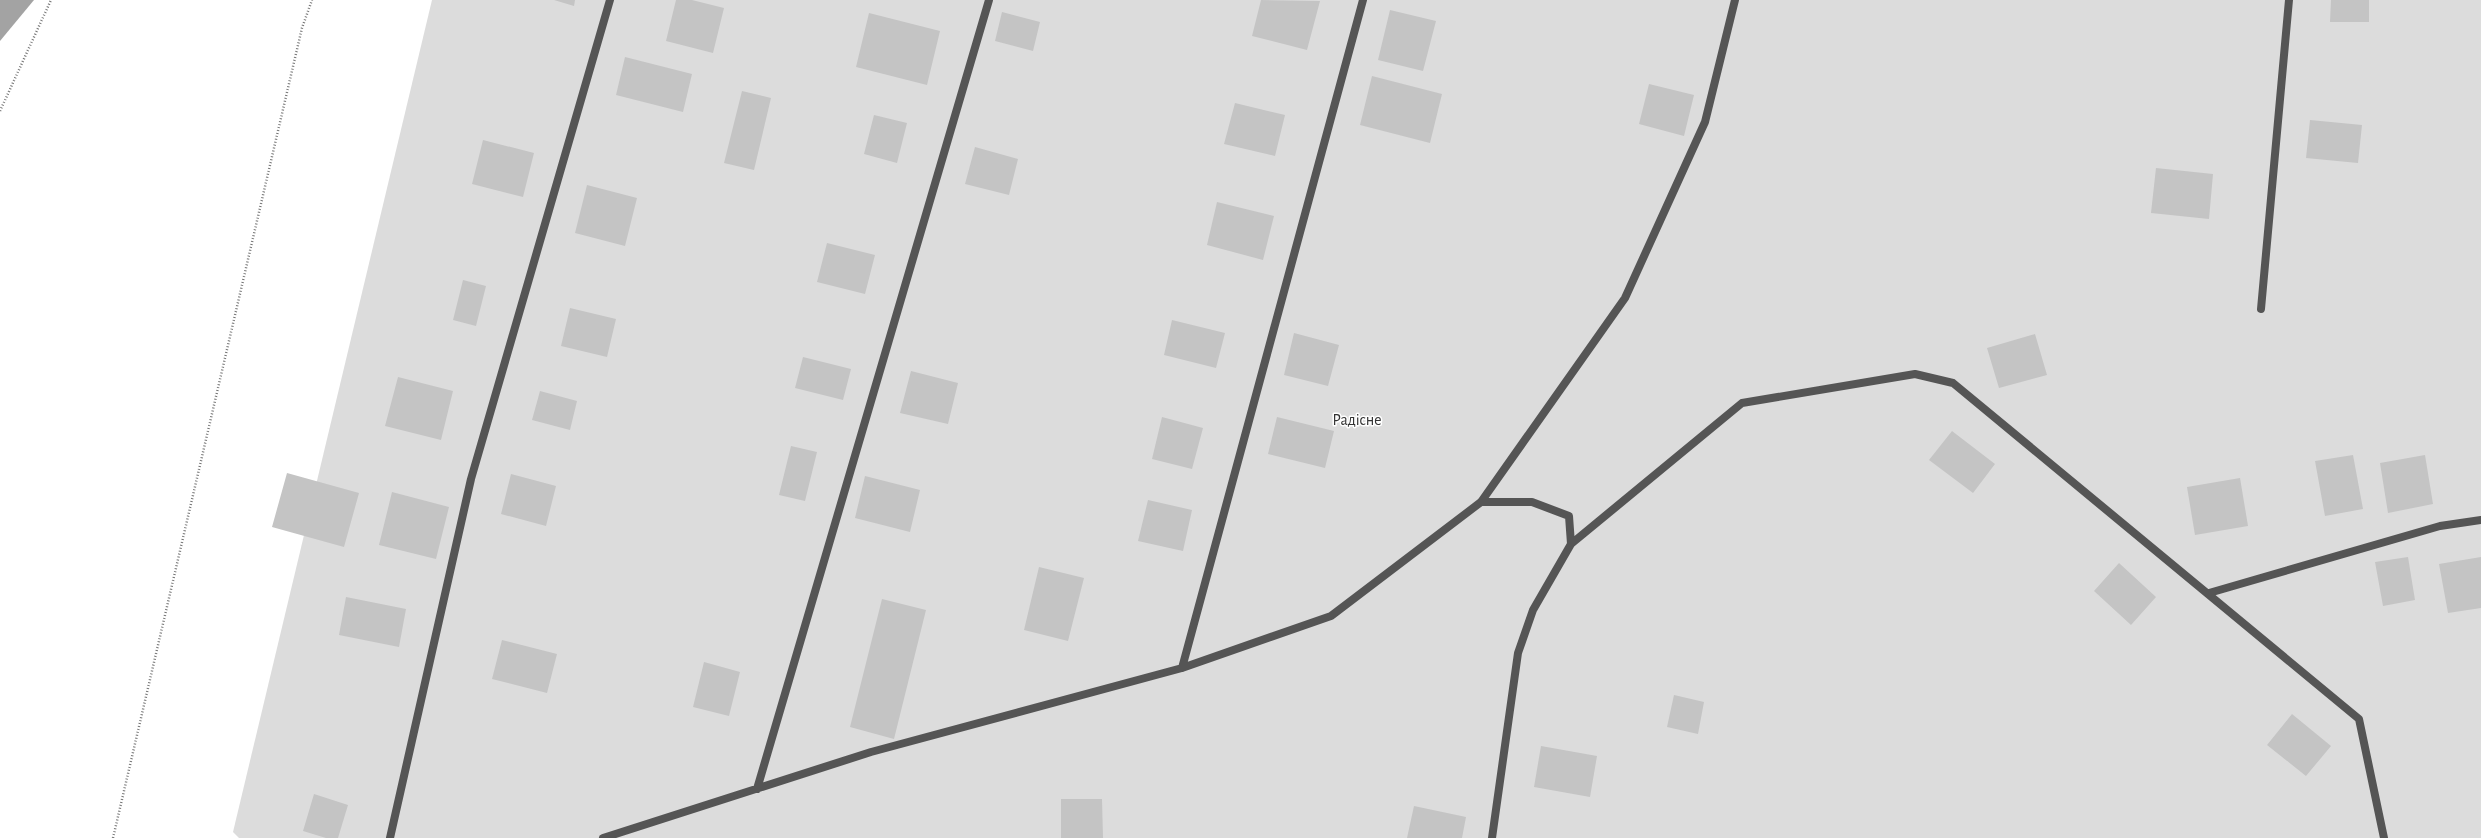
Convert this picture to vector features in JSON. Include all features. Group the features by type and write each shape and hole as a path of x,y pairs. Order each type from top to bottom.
{"street":[{"path":"390,838 471,479 610,0"},
{"path":"756,788 989,0"},
{"path":"1182,668 1363,0"},
{"path":"603,838 870,752 1182,668 1331,616 1481,502 1625,298 1705,122 1736,0"},
{"path":"2261,309 2290,0"},
{"path":"1492,838 1518,653 1533,610 1571,544 1742,402 1915,374 1954,383 2359,719 2384,838"},
{"path":"1481,502 1532,502 1569,516 1571,544"},
{"path":"2209,593 2440,526 2481,520"}],"path":[{"path":"0,111 51,0"},
{"path":"113,838 302,28 312,0"}],"green space":[{"name":"Радісне","path":"432,0 2481,0 2481,838 239,838 233,832"}],"shaded area":[{"path":"0,0 34,0 0,41"}],"building":[{"path":"554,0 575,0 574,6"},
{"path":"676,0 692,0 724,8 713,53 666,41"},
{"path":"1261,0 1320,1 1307,50 1252,36"},
{"path":"2331,0 2369,0 2369,22 2330,22"},
{"path":"1390,10 1436,21 1423,71 1378,60"},
{"path":"1002,12 1040,22 1033,51 995,41"},
{"path":"869,13 940,31 927,85 856,67"},
{"path":"625,57 692,74 683,112 616,95"},
{"path":"1372,76 1442,94 1430,143 1360,125"},
{"path":"1649,84 1694,95 1684,136 1639,124"},
{"path":"742,91 771,98 754,170 724,163"},
{"path":"1235,103 1285,115 1275,156 1224,144"},
{"path":"874,115 907,123 897,163 864,154"},
{"path":"2310,120 2362,125 2358,163 2306,158"},
{"path":"483,140 534,153 523,197 472,184"},
{"path":"975,147 1018,159 1009,195 965,184"},
{"path":"2156,168 2213,174 2209,219 2151,213"},
{"path":"587,185 637,198 625,246 575,233"},
{"path":"1217,202 1274,216 1263,260 1207,245"},
{"path":"827,243 875,255 865,294 817,282"},
{"path":"463,280 486,286 476,326 453,320"},
{"path":"570,308 616,319 607,357 561,346"},
{"path":"1172,320 1225,333 1216,368 1164,355"},
{"path":"1294,333 1339,345 1328,386 1284,375"},
{"path":"2035,334 2047,375 1999,388 1987,348"},
{"path":"803,357 851,369 843,400 795,388"},
{"path":"911,371 958,383 948,424 900,413"},
{"path":"398,377 453,391 441,440 385,426"},
{"path":"540,391 577,401 570,430 532,420"},
{"path":"1162,417 1203,428 1192,469 1152,459"},
{"path":"1277,417 1334,431 1325,468 1268,454"},
{"path":"1952,431 1995,464 1973,493 1929,460"},
{"path":"791,446 817,452 805,501 779,495"},
{"path":"2353,455 2363,509 2325,516 2315,461"},
{"path":"2425,455 2433,504 2388,513 2380,463"},
{"path":"287,473 359,493 344,547 272,527"},
{"path":"511,474 556,486 546,526 501,514"},
{"path":"865,476 920,490 910,532 855,518"},
{"path":"2240,478 2248,526 2195,535 2187,487"},
{"path":"392,492 449,507 436,559 379,545"},
{"path":"1148,500 1192,510 1183,551 1138,541"},
{"path":"2408,557 2415,600 2383,606 2375,562"},
{"path":"2481,557 2481,608 2448,613 2439,564"},
{"path":"2119,563 2156,597 2131,625 2094,591"},
{"path":"1039,567 1084,578 1068,641 1024,630"},
{"path":"346,597 406,609 399,647 339,635"},
{"path":"882,599 926,610 894,739 850,727"},
{"path":"502,640 557,654 547,693 492,679"},
{"path":"704,662 740,672 729,716 693,707"},
{"path":"1674,695 1704,702 1698,734 1667,727"},
{"path":"2292,714 2331,746 2306,776 2267,745"},
{"path":"1541,746 1597,756 1590,797 1534,787"},
{"path":"314,794 348,805 338,838 326,838 303,831"},
{"path":"1061,799 1102,799 1103,838 1061,838"},
{"path":"1414,806 1466,817 1462,838 1407,838"}]}
